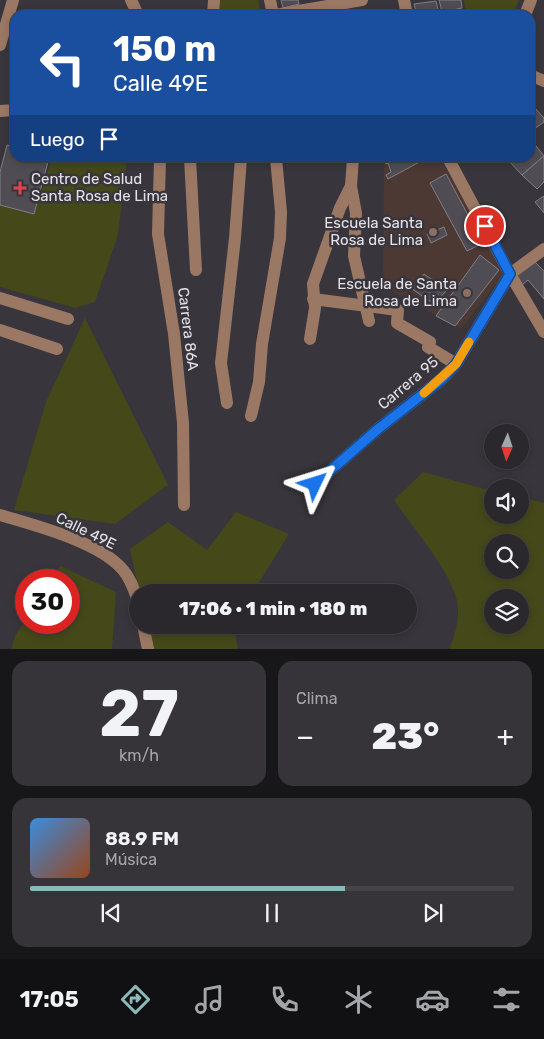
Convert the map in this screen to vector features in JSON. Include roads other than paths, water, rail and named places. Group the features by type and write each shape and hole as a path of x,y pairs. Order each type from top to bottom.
{"street":[{"path":"303,10 362,0"},
{"path":"0,45 10,10"},
{"name":"Carrera 86A","path":"160,162 158,234 174,334 183,423 184,505"},
{"path":"190,162 196,270"},
{"path":"227,403 220,364 235,238 241,162"},
{"path":"251,416 259,382 262,344 280,238 281,212 276,162"},
{"path":"353,162 351,186 356,213 354,256 369,321"},
{"path":"450,162 510,274 544,332"},
{"path":"310,339 315,308 313,298 314,284 340,208 351,186"},
{"name":"Carrera 95","path":"315,484 378,429 442,379 456,364 510,274 544,249"},
{"path":"0,298 68,319"},
{"path":"313,298 353,303 366,307 381,306 398,310 398,323 430,342 428,347 456,364"},
{"path":"0,330 58,349"},
{"name":"Calle 49E","path":"0,515 77,541 113,560 128,576 131,584"},
{"path":"145,634 148,649"}],"place":[{"name":"Centro de Salud Santa Rosa de Lima","path":"20,188"},
{"name":"Escuela Santa Rosa de Lima","path":"433,232"},
{"name":"Escuela de Santa Rosa de Lima","path":"467,293"}]}
